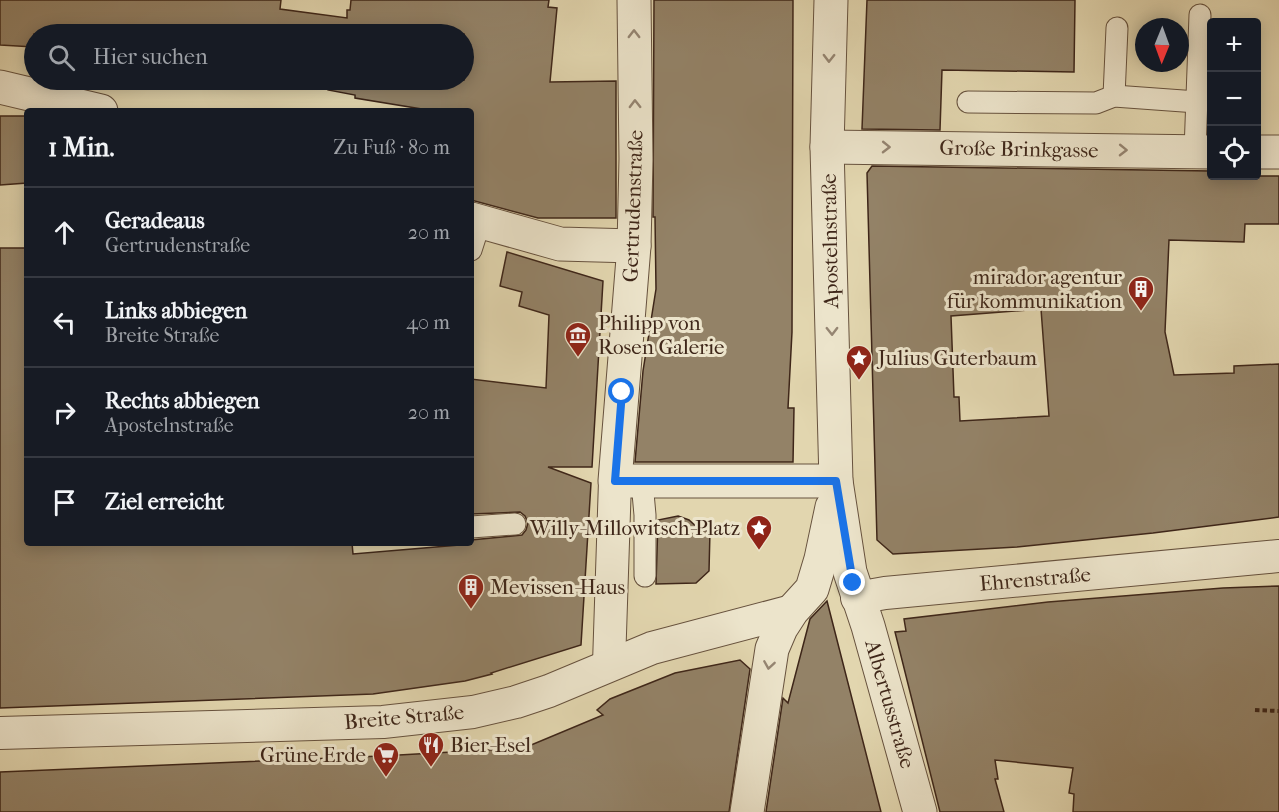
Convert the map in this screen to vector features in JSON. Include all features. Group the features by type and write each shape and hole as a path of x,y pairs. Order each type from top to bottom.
{"street":[{"name":"Gertrudenstraße","path":"609,664 629,482 636,159 634,0"},
{"name":"Apostelnstraße","path":"831,0 827,147 836,481 850,572 857,598"},
{"path":"0,87 88,108"},
{"name":"Große Brinkgasse","path":"827,147 1203,151"},
{"path":"1261,152 1279,152"},
{"path":"474,230 561,244 634,246"},
{"path":"629,482 836,481"},
{"name":"Apostelnstraße","path":"747,812 772,649 781,628 792,611 812,590 829,527 836,481"},
{"name":"Ehrenstraße","path":"792,611 897,592 1279,556"},
{"name":"Albertusstraße","path":"857,598 868,626 920,812"},
{"name":"Breite Straße","path":"0,733 383,722 473,712 516,702 549,691 609,664 652,648 792,611"}],"lane":[{"path":"1200,15 1197,102 1203,151"},
{"path":"1114,96 1117,28"},
{"path":"968,102 1096,103 1114,96 1197,102"},
{"path":"629,482 645,515 645,576"},
{"path":"474,527 515,524"}],"path":[{"path":"1255,710 1279,711"}],"building":[{"path":"0,0 281,0 280,9 347,18 351,0 549,0 548,7 557,8 550,82 616,81 616,218 538,218 474,201 474,108 416,108 355,98 355,95 328,90 474,90 474,24 24,24 24,46 0,45"},
{"path":"654,0 793,0 792,332 788,408 794,408 793,462 635,462 643,371 656,289 655,217 653,217"},
{"path":"867,0 1075,0 1074,72 942,70 940,130 862,129"},
{"path":"0,116 24,116 24,183 0,185"},
{"path":"872,166 1207,171 1207,180 1261,180 1261,176 1279,176 1279,224 1245,224 1244,242 1169,240 1165,332 1174,375 1234,373 1234,366 1279,364 1279,517 1017,547 893,554 877,540 867,173","holes":["1041,309 1049,416 960,421 959,397 954,397 951,316"]},
{"path":"0,248 24,248 24,546 352,546 353,554 474,546 474,540 522,535 528,523 520,512 474,514 474,379 546,388 549,315 519,306 522,292 500,286 507,252 603,281 592,467 548,467 591,483 581,645 465,681 373,694 0,708"},
{"path":"678,516 689,520 700,530 710,531 709,571 696,583 656,584 658,520"},
{"path":"1279,586 1279,812 1073,812 1074,794 1069,793 1073,768 995,760 998,779 995,779 1004,812 940,812 895,632 906,631 904,619 1048,602 1223,588"},
{"path":"827,601 881,812 766,812 783,698 788,703 810,619"},
{"path":"740,660 750,669 729,812 0,812 0,772 524,748 603,715 597,710 610,699 675,673"}],"place":[{"name":"mirador agentur für kommunikation","path":"1141,312"},
{"name":"Philipp von Rosen Galerie","path":"578,358"},
{"name":"Julius Guterbaum","path":"859,381"},
{"name":"Willy-Millowitsch-Platz","path":"759,551"},
{"name":"Mevissen-Haus","path":"471,610"},
{"name":"Bier-Esel","path":"431,768"},
{"name":"Grüne Erde","path":"386,778"}],"route":[{"path":"622,392 615,481 836,481 853,583"}]}
